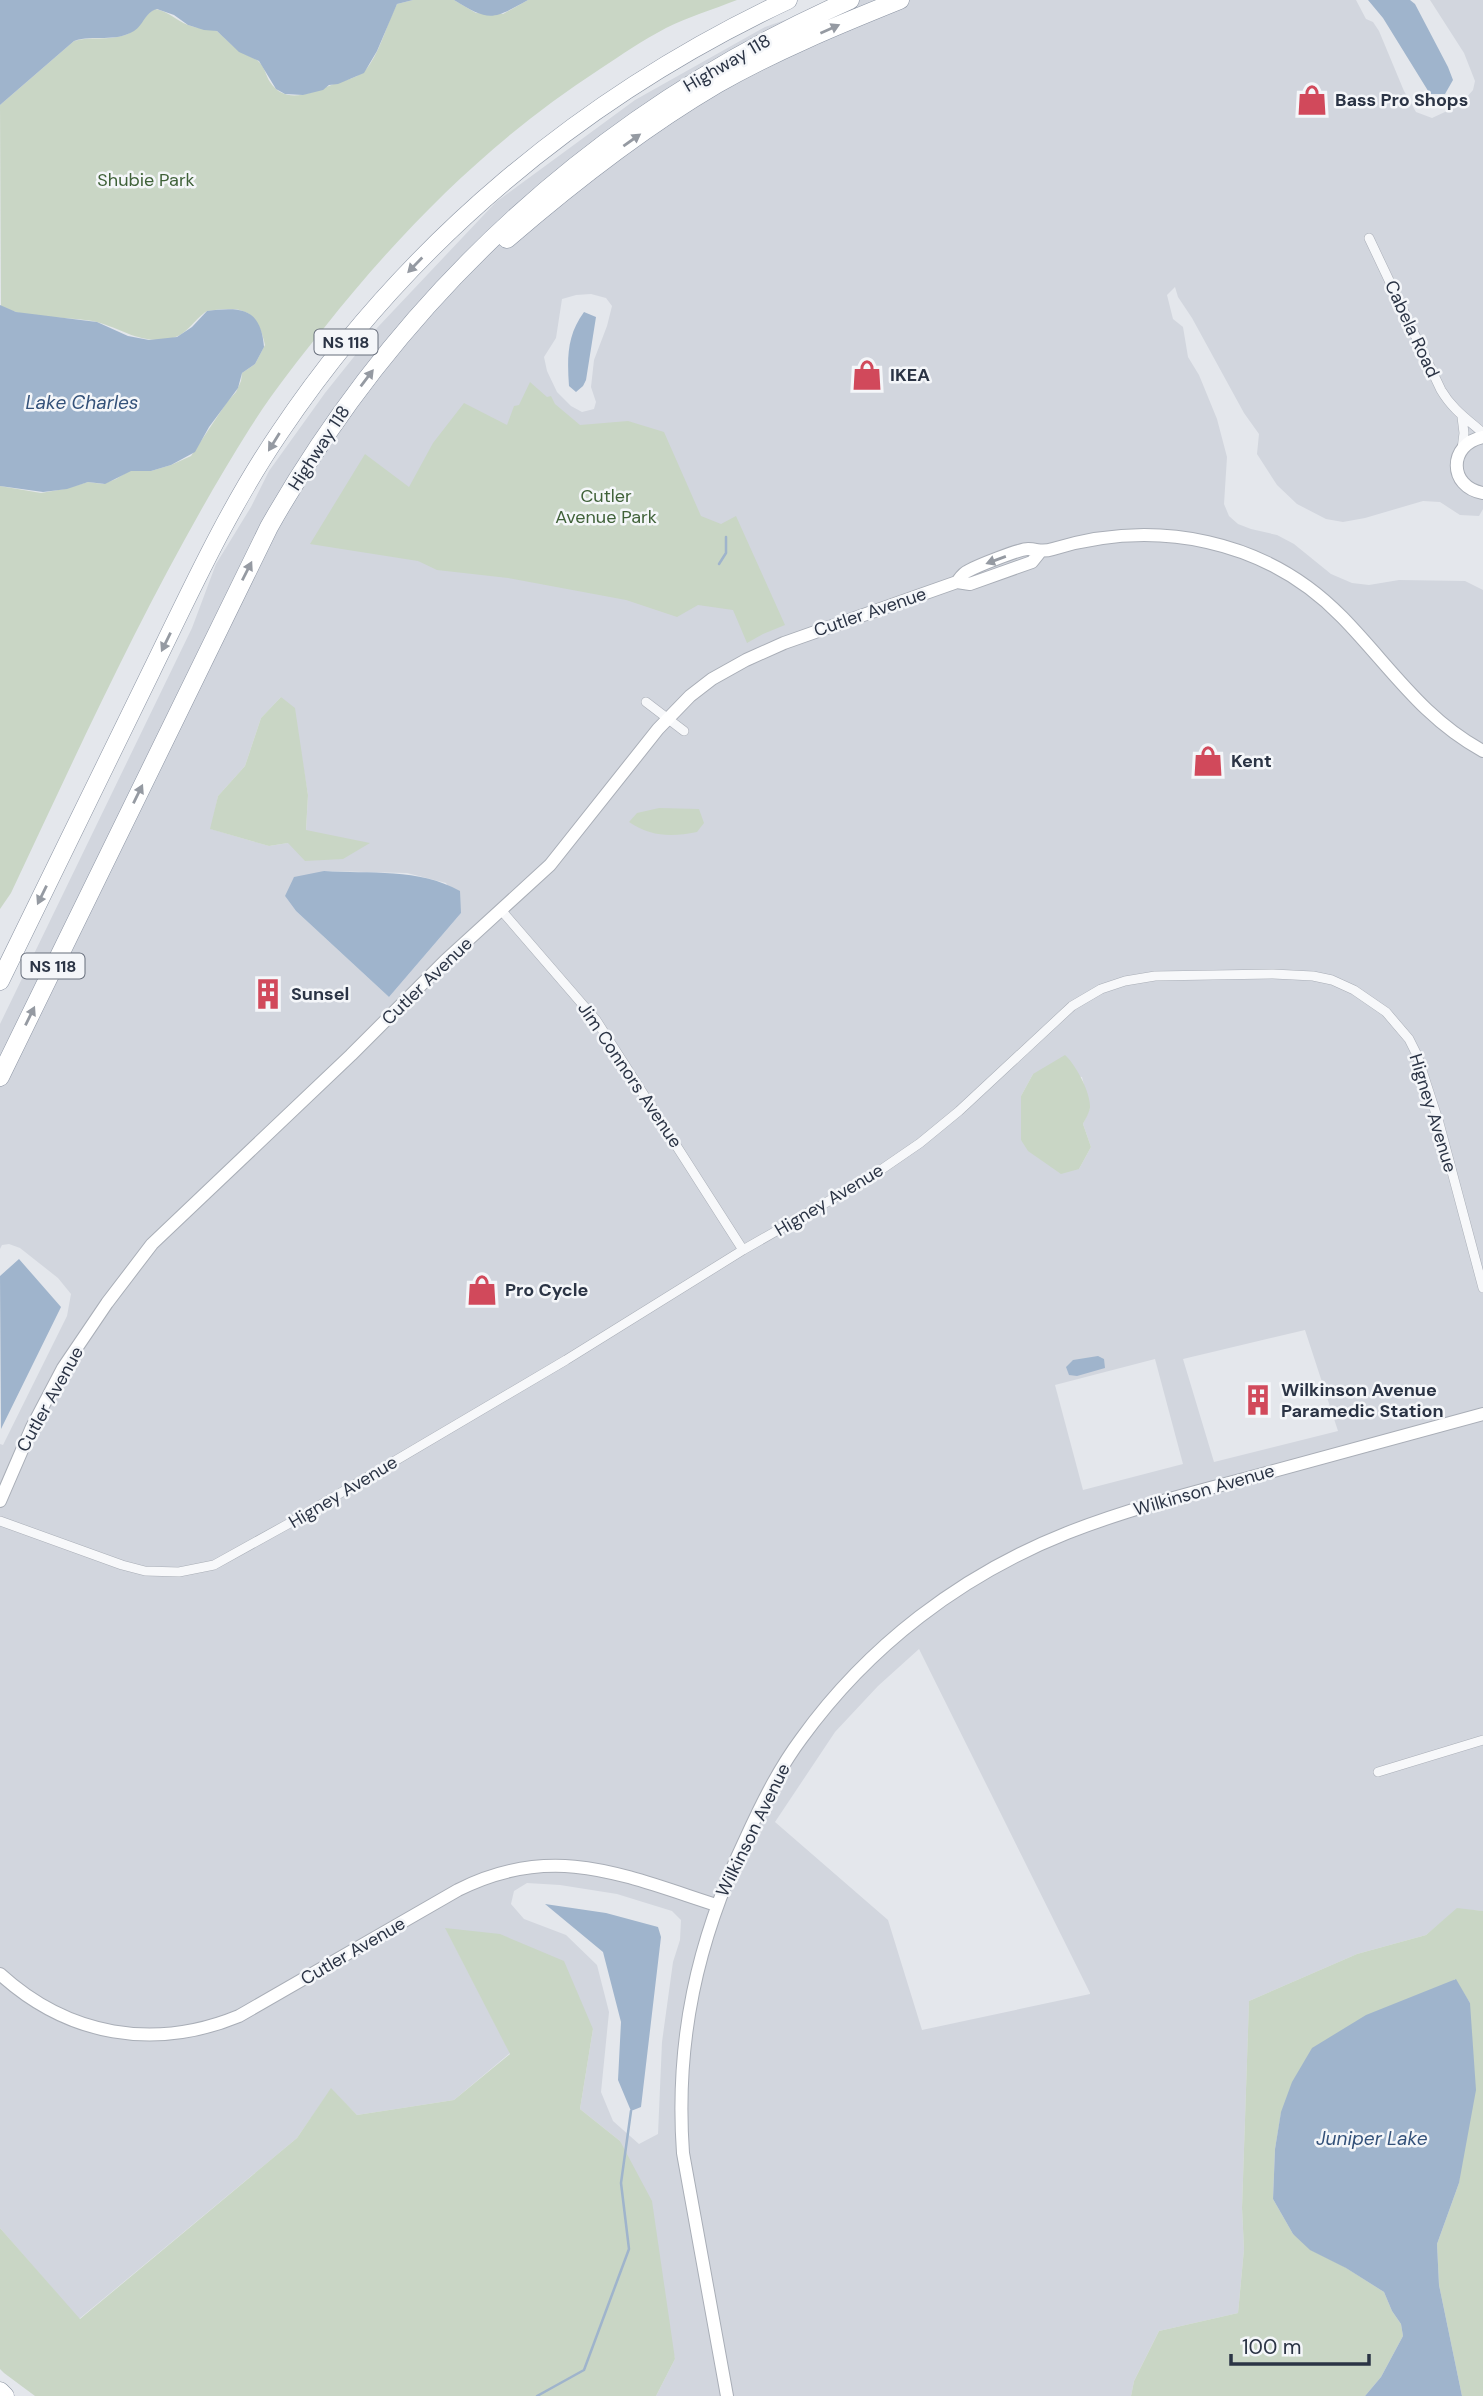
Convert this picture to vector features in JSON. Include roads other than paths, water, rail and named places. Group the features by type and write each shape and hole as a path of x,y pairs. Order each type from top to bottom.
{"highway":[{"path":"438,241 471,202 506,170 588,107 682,47 771,0"},
{"name":"Highway 118","path":"0,981 209,554 256,469 337,353 396,284 438,241 511,175 593,112 695,47 788,0"},
{"name":"Highway 118","path":"0,1077 270,527 318,446 394,343 497,232 533,199 611,137 655,106 738,55 850,0"},
{"path":"394,343 542,209 653,125 745,69 827,30 900,0"},
{"path":"0,2391 5,2396"}],"street":[{"name":"Cabela Road","path":"1369,237 1441,390 1450,405 1483,435"},
{"path":"1462,417 1464,433 1457,461 1460,478 1472,491 1483,493"},
{"path":"1462,449 1483,435"},
{"name":"Cutler Avenue","path":"0,1501 32,1427 63,1368 107,1303 152,1244 565,847 668,718 690,696 712,679 746,660 821,629 957,582 970,584 1032,562 1040,552 1089,538 1143,534 1223,545 1254,557 1311,589 1341,617 1431,715 1453,733 1483,751"},
{"path":"646,702 684,731"},
{"name":"Jim Connors Avenue","path":"501,910 596,1020 743,1250"},
{"name":"Higney Avenue","path":"0,1521 122,1566 145,1571 179,1572 214,1565 245,1550 557,1366 743,1250 846,1192 920,1143 959,1111 1068,1010 1101,989 1125,981 1155,976 1313,976 1332,980 1354,990 1386,1012 1409,1039 1417,1055 1439,1123 1483,1288"},
{"name":"Wilkinson Avenue","path":"727,2396 682,2153 681,2064 697,1965 716,1905 769,1791 800,1740 841,1690 877,1653 953,1591 1031,1549 1145,1506 1483,1414"},
{"path":"1378,1772 1483,1740"},
{"name":"Cutler Avenue","path":"0,1974 38,2004 69,2020 116,2033 174,2035 217,2026 239,2017 458,1890 504,1870 567,1864 609,1872 716,1905"}],"water":[{"path":"0,0 413,0 397,4 377,51 364,73 329,85 323,90 303,95 285,94 276,89 259,61 239,52 217,31 188,25 174,15 157,9 149,13 134,31 127,35 74,41 0,105"},
{"path":"454,0 528,0 506,12 491,16 476,12"},
{"path":"1368,0 1410,0 1415,4 1453,80 1445,94 1430,94 1383,18"},
{"name":"Lake Charles","path":"0,305 16,312 97,322 128,336 149,340 177,337 192,327 207,311 239,310 247,312 258,324 264,347 255,364 242,373 238,388 209,427 195,452 171,465 151,471 131,471 105,484 88,482 67,489 43,492 0,486"},
{"path":"584,312 596,317 586,380 576,392 569,386 568,356 574,329"},
{"path":"324,871 411,875 428,879 460,891 461,913 389,997 296,911 285,896 294,877"},
{"path":"19,1259 61,1307 1,1429 0,1276"},
{"path":"1098,1356 1104,1359 1105,1368 1077,1376 1069,1375 1066,1367 1073,1360"},
{"path":"545,1904 606,1913 658,1927 661,1937 641,2107 631,2111 618,2080 621,2022 603,1952"},
{"name":"Juniper Lake","path":"1456,1979 1470,2003 1476,2090 1459,2183 1437,2244 1439,2285 1462,2396 1365,2396 1381,2377 1403,2336 1401,2324 1384,2292 1346,2268 1310,2250 1293,2234 1273,2199 1275,2149 1281,2112 1292,2082 1312,2048 1366,2015"}],"waterway":[{"path":"719,564 726,553 726,537"},
{"path":"537,2396 584,2370 629,2249 621,2183 631,2111"}],"place":[{"name":"Bass Pro Shops","path":"1312,100"},
{"name":"IKEA","path":"867,375"},
{"name":"Kent","path":"1208,761"},
{"name":"Sunsel","path":"268,994"},
{"name":"Pro Cycle","path":"482,1290"},
{"name":"Wilkinson Avenue Paramedic Station","path":"1258,1400"}],"park label":[{"name":"Shubie Park","path":"146,180"},
{"name":"Cutler Avenue Park","path":"606,506"}]}
